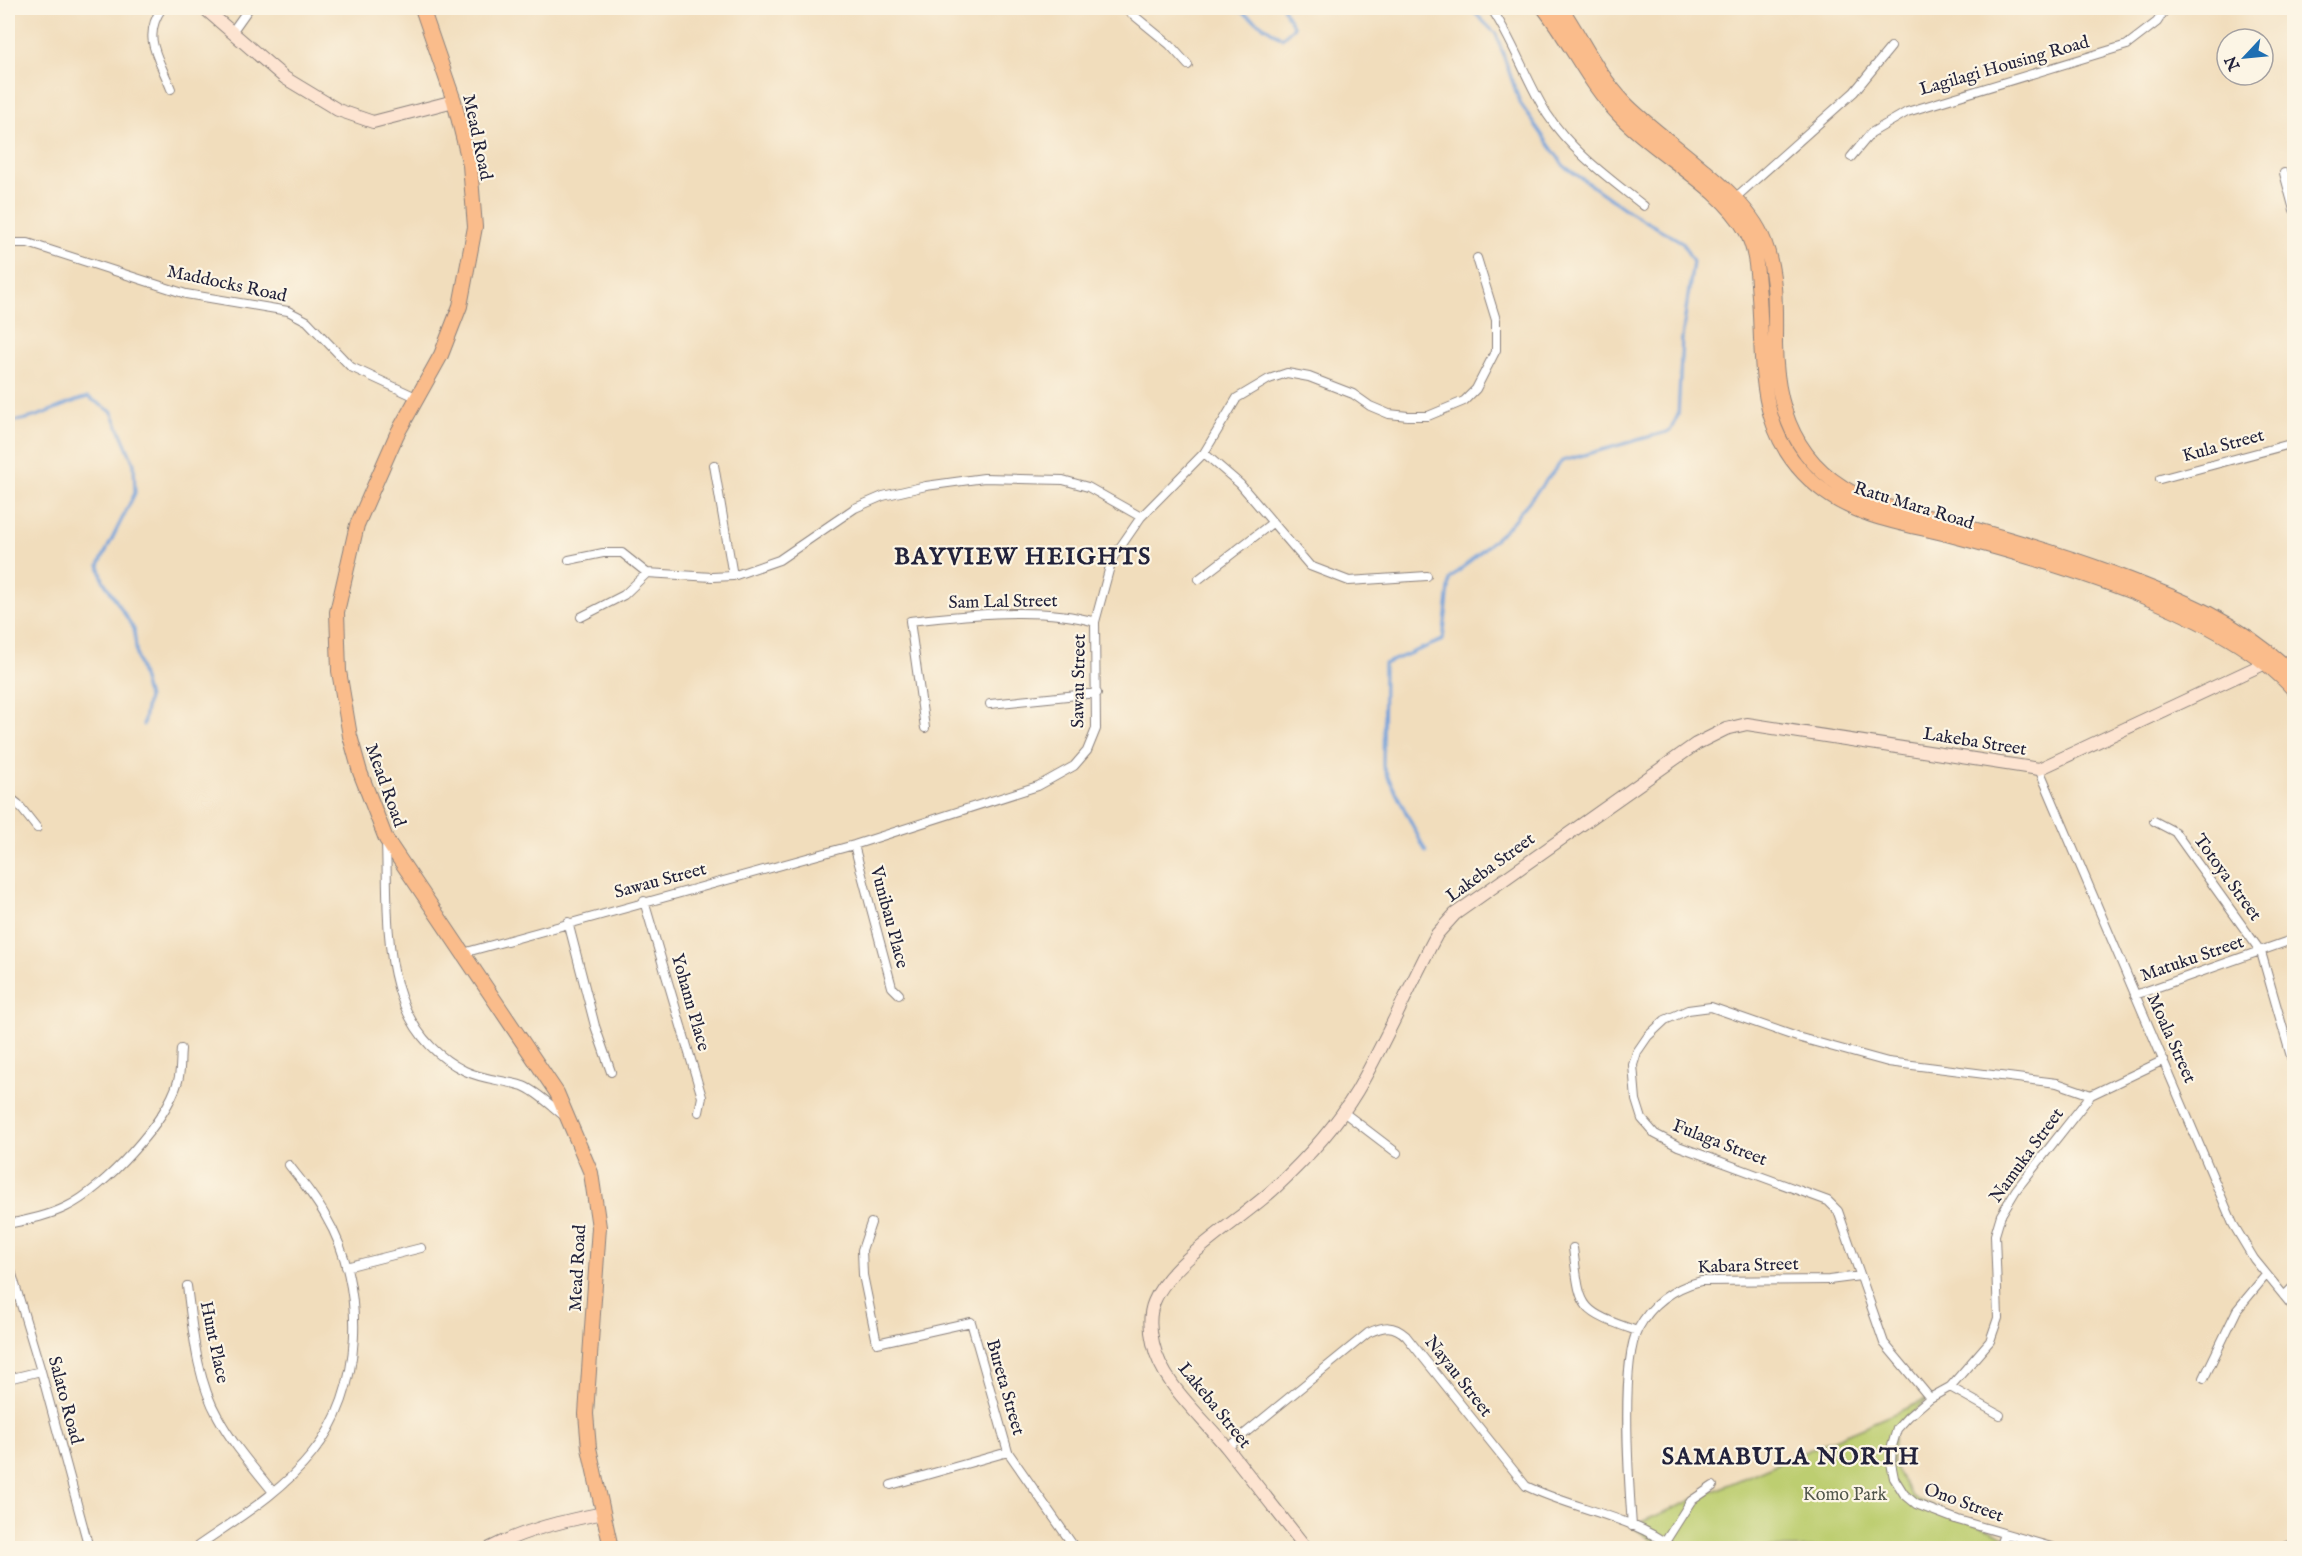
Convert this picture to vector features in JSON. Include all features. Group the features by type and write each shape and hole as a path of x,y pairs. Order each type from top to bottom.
{"main road":[{"path":"204,8 285,78 339,110 373,122 454,102"},
{"name":"Mead Road","path":"422,8 454,102 470,165 475,227 460,306 441,356 396,434 364,504 345,568 337,612 339,671 348,728 360,772 386,839 557,1093 591,1173 599,1227 586,1414 589,1448 611,1548"},
{"name":"Ratu Mara Road","path":"1544,8 1591,81 1612,107 1640,135 1715,195 1746,231 1757,268 1762,372 1768,412 1780,441 1813,482 1842,502 1885,519 2026,556 2130,592 2203,624 2295,674"},
{"name":"Ratu Mara Road","path":"1561,8 1596,66 1621,99 1648,125 1735,198 1753,219 1764,240 1769,259 1775,301 1777,376 1783,408 1798,442 1822,474 1861,498 1880,505 2034,546 2181,598 2225,621 2271,661 2295,690"},
{"name":"Lakeba Street","path":"1306,1548 1227,1448 1170,1381 1158,1362 1151,1323 1154,1303 1166,1282 1184,1262 1256,1206 1284,1179 1342,1111 1356,1092 1437,934 1455,914 1696,744 1726,729 1748,724 2039,769 2271,661"},
{"path":"490,1548 519,1533 557,1522 604,1513"}],"street":[{"path":"162,8 155,18 150,36 171,89"},
{"path":"232,32 249,8"},
{"path":"1125,8 1170,45 1188,65"},
{"path":"1491,8 1537,95 1560,131 1592,165 1644,206"},
{"name":"Lagilagi Housing Road","path":"1851,157 1871,133 1907,112 2127,45 2142,36 2157,22 2166,8"},
{"path":"1735,198 1854,92 1891,47"},
{"path":"2284,173 2295,210"},
{"name":"Maddocks Road","path":"8,243 28,243 186,294 288,311 307,321 351,367 418,398"},
{"name":"Sawau Street","path":"463,953 644,901 854,845 1038,786 1074,766 1087,751 1096,729 1095,622 1112,559 1141,517 1204,453 1237,398 1258,383 1287,373 1330,384 1389,414 1428,416 1464,401 1476,389 1496,350 1496,320 1477,258"},
{"name":"Kula Street","path":"2160,479 2295,443"},
{"path":"1204,453 1240,484 1310,566 1349,581 1426,576"},
{"path":"714,465 733,576"},
{"path":"569,560 603,553 622,553 647,573 733,576 779,560 855,508 883,496 984,478 1063,480 1088,488 1141,517"},
{"path":"1199,579 1272,523"},
{"path":"581,617 624,595 647,573"},
{"name":"Sam Lal Street","path":"925,728 910,621 1001,614 1070,616 1095,622"},
{"path":"990,704 1097,693"},
{"name":"Moala Street","path":"2039,769 2233,1224 2242,1242 2266,1275 2295,1308"},
{"path":"8,796 18,804 37,828"},
{"name":"Totoya Street","path":"2154,821 2175,832 2261,952 2295,1067"},
{"path":"386,839 393,974 400,999 411,1022 440,1055 453,1065 475,1076 523,1086 542,1097 569,1120"},
{"name":"Vunibau Place","path":"854,845 892,987 899,994"},
{"name":"Yohann Place","path":"644,901 702,1097 699,1112"},
{"path":"568,922 595,1026 611,1072"},
{"name":"Matuku Street","path":"2135,995 2295,939"},
{"name":"Fulaga Street","path":"1930,1398 1884,1342 1860,1276 1844,1222 1838,1211 1828,1201 1678,1146 1656,1134 1642,1119 1636,1100 1633,1065 1637,1052 1648,1036 1665,1020 1688,1010 1711,1007 1797,1037 1877,1060 2056,1083 2091,1095"},
{"path":"8,1224 66,1207 101,1183 127,1158 166,1107 179,1080 181,1049"},
{"name":"Namuka Street","path":"1930,1398 1950,1387 1983,1350 1998,1318 1994,1261 1995,1235 2001,1215 2016,1190 2091,1095 2164,1060"},
{"path":"1342,1111 1397,1153"},
{"path":"195,1548 273,1492 312,1455 329,1429 342,1402 353,1350 353,1321 346,1267 327,1218 289,1165"},
{"name":"Bureta Street","path":"871,1223 862,1250 863,1275 877,1343 971,1322 1008,1452 1075,1548"},
{"path":"346,1267 421,1248"},
{"path":"1573,1248 1578,1288 1584,1304 1597,1317 1637,1331"},
{"name":"Salato Road","path":"8,1261 41,1371 89,1548"},
{"path":"2204,1378 2237,1310 2266,1275"},
{"name":"Kabara Street","path":"1632,1526 1628,1477 1630,1362 1637,1331 1649,1312 1667,1295 1682,1286 1701,1281 1829,1280 1860,1276"},
{"name":"Hunt Place","path":"187,1286 198,1359 217,1415 233,1443 273,1492"},
{"path":"2284,1296 2295,1286"},
{"name":"Nayau Street","path":"1227,1448 1368,1333 1382,1326 1397,1328 1406,1336 1526,1486 1553,1499 1632,1526 1673,1548"},
{"path":"8,1379 41,1371"},
{"path":"1950,1387 2000,1414"},
{"name":"Ono Street","path":"1930,1398 1897,1430 1892,1446 1894,1478 1904,1494 1916,1504 2004,1534 2055,1548"},
{"path":"891,1485 1008,1452"},
{"path":"1665,1542 1691,1501 1713,1486"},
{"path":"1999,1548 2004,1534"},
{"path":"2280,1548 2295,1544"}],"green space":[{"name":"Komo Park","path":"1930,1398 1895,1427 1892,1463 1913,1498 2005,1536 2001,1548 1662,1548 1632,1526"}],"waterway":[{"path":"1236,8 1282,38 1294,27 1283,8"},
{"path":"1426,852 1383,767 1384,664 1443,640 1450,579 1507,528 1562,461 1670,431 1678,415 1682,338 1693,262 1682,242 1628,211 1564,166 1520,103 1496,34 1470,8"},
{"path":"8,421 27,419 88,397 112,412 134,464 135,493 99,565 103,580 134,629 137,658 148,698 143,725"}],"district":[{"name":"BAYVIEW HEIGHTS","path":"1023,556"},
{"name":"SAMABULA NORTH","path":"1791,1456"}]}
